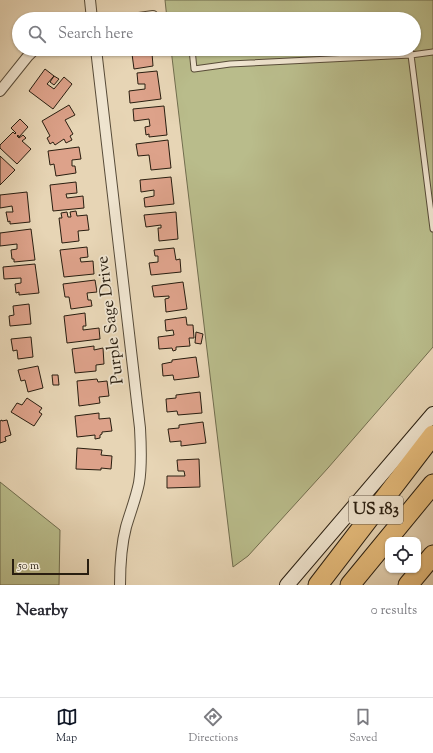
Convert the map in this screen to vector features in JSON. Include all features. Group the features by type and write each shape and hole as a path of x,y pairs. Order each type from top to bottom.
{"highway":[{"name":"US 183","path":"318,585 433,435"},
{"path":"350,585 433,484"},
{"path":"408,585 433,555"}],"main road":[{"path":"287,585 433,414"}],"street":[{"path":"90,0 91,12"},
{"path":"0,91 28,56"},
{"name":"Purple Sage Drive","path":"97,56 140,428 141,461 139,482 122,543 120,585"}],"lane":[{"path":"421,52 433,52"},
{"path":"193,56 194,69 230,64 350,56"},
{"path":"411,56 433,229"}],"green space":[{"path":"165,0 433,0 433,347 328,468 248,556 233,567 172,56 421,56 421,12 166,12"},
{"path":"0,482 60,530 59,585 0,585"}],"building":[{"path":"132,56 152,56 153,66 134,69"},
{"path":"45,69 54,76 47,84 54,89 64,77 72,84 53,109 29,91"},
{"path":"157,71 161,99 130,103 129,91 145,89 145,84 138,84 137,73"},
{"path":"54,76 59,79 54,85 50,82"},
{"path":"69,105 75,115 65,120 73,134 70,136 72,140 66,143 64,139 55,145 53,142 50,144 47,138 50,136 42,121"},
{"path":"164,106 167,135 149,137 149,134 146,135 145,127 150,126 149,119 134,121 133,109"},
{"path":"20,119 28,127 19,137 18,135 17,136 19,138 23,135 26,138 22,141 31,149 17,164 0,148 0,145 13,132 15,134 16,133 11,128"},
{"path":"168,140 171,168 151,170 149,155 138,156 136,144"},
{"path":"79,147 81,159 72,160 72,166 75,166 76,173 56,176 54,164 50,165 48,151"},
{"path":"0,156 15,170 0,185"},
{"path":"171,177 174,204 145,207 144,198 154,196 154,190 141,192 140,180"},
{"path":"76,182 77,193 66,194 67,198 83,196 84,208 53,211 50,185"},
{"path":"27,192 30,222 10,224 10,221 8,222 6,212 13,212 12,206 0,208 0,195"},
{"path":"76,211 77,216 87,215 89,230 78,231 79,241 62,243 59,218 62,218 61,213 67,212 68,217 71,217 70,212"},
{"path":"176,212 178,239 159,241 158,228 161,228 161,225 146,227 144,215"},
{"path":"31,229 35,260 14,262 14,259 12,259 11,250 17,249 17,244 0,246 0,233"},
{"path":"87,247 88,257 80,258 81,262 93,261 94,274 64,277 60,250"},
{"path":"174,248 176,260 180,259 181,272 151,275 149,263 158,262 158,256 155,256 154,250"},
{"path":"35,264 39,293 19,295 19,292 16,293 15,284 21,283 21,278 4,279 3,267"},
{"path":"95,280 97,292 87,293 88,300 91,300 92,306 71,309 69,297 65,297 63,284"},
{"path":"183,282 187,309 166,312 165,299 169,298 169,296 154,297 152,286"},
{"path":"29,304 31,324 10,326 9,316 14,315 13,306"},
{"path":"85,313 86,326 83,326 83,330 99,328 100,339 67,343 64,316"},
{"path":"186,317 187,325 193,325 194,338 189,338 190,346 176,347 176,350 173,351 172,348 159,349 158,337 174,335 173,330 166,331 165,320"},
{"path":"196,332 203,334 201,344 195,343"},
{"path":"31,337 33,357 18,359 17,350 13,351 11,339"},
{"path":"94,346 94,350 103,348 104,364 96,365 96,371 75,373 72,349"},
{"path":"196,357 199,377 174,380 173,375 163,376 162,364 172,362 172,360"},
{"path":"38,366 43,388 28,392 25,380 21,381 18,370"},
{"path":"52,375 58,375 59,385 53,385"},
{"path":"97,379 98,382 107,381 109,396 99,397 100,403 79,406 77,381"},
{"path":"200,392 202,413 178,415 177,411 167,412 166,399 176,398 176,395"},
{"path":"27,398 42,408 39,412 42,414 34,426 11,412 17,403 22,405"},
{"path":"99,413 99,419 110,418 112,431 102,432 100,438 95,439 95,435 77,437 75,416"},
{"path":"7,420 11,435 5,437 6,441 0,443 0,421"},
{"path":"203,422 206,443 181,446 181,441 170,442 168,429 179,428 179,425"},
{"path":"77,448 102,450 101,455 112,456 111,469 76,469"},
{"path":"199,459 200,487 167,488 167,476 185,476 184,471 178,471 177,460"}]}
